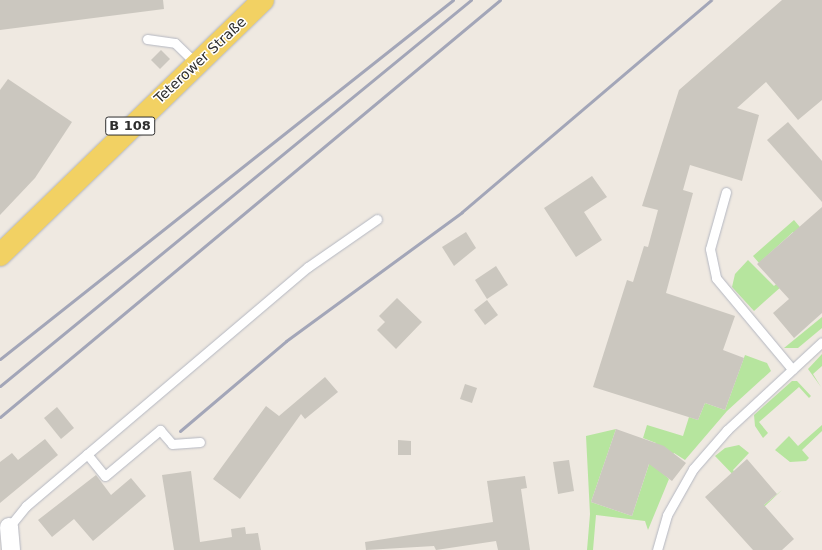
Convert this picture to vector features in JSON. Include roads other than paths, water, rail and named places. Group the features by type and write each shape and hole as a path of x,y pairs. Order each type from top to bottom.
{"main road":[{"name":"Teterower Straße","path":"0,255 50,210 196,63 263,0"}],"street":[{"path":"5,531 11,550"}],"lane":[{"path":"147,39 175,43 196,63"},
{"path":"726,192 710,249 716,278 792,369"},
{"path":"5,531 26,506 308,267 377,218"},
{"path":"657,550 667,514 693,470 727,430 822,342"},
{"path":"87,454 105,476 160,430 172,444 200,442"}],"railway":[{"path":"0,359 453,0"},
{"path":"0,386 471,0"},
{"path":"0,417 500,0"},
{"path":"180,431 286,341 462,212 711,0"}]}
